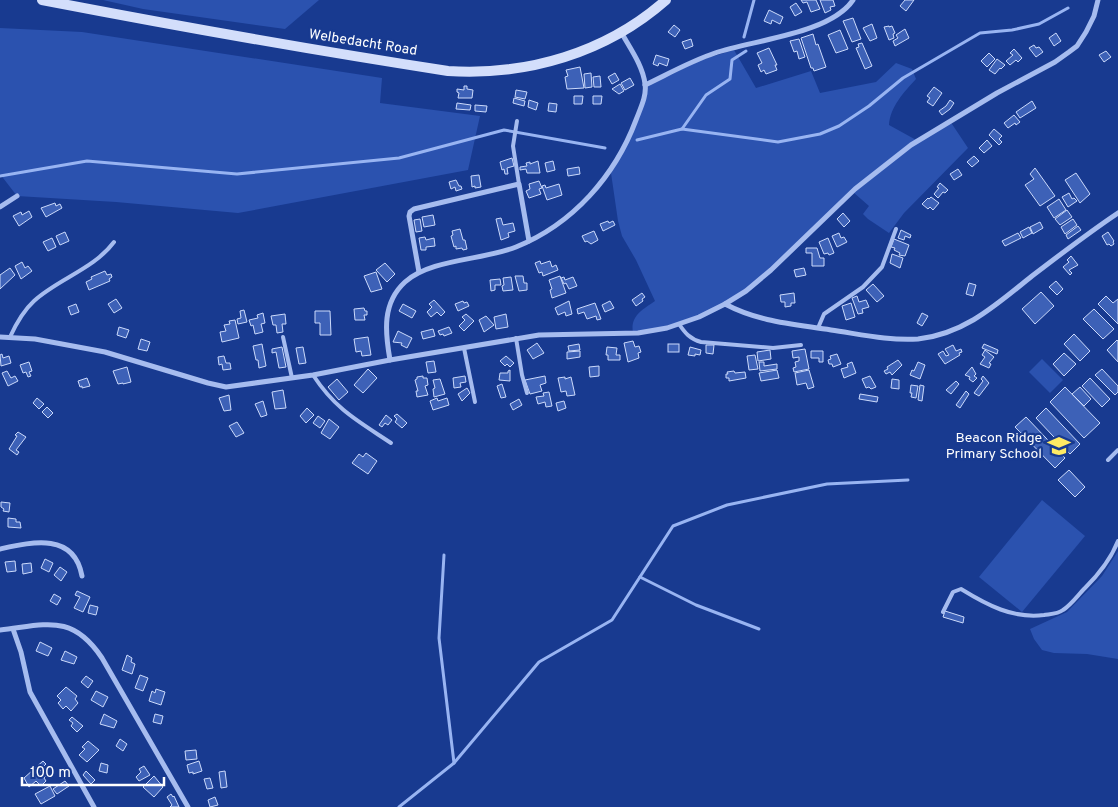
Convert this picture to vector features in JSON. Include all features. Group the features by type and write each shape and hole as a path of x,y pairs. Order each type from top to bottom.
{"street":[{"name":"Welbedacht Road","path":"42,0 141,19 448,71 489,71 544,64 570,55 621,32 666,0"},
{"path":"645,85 717,53 784,37 816,25 839,14 854,0"},
{"path":"0,337 56,342 105,352 226,387 313,375 516,338 551,334 647,332 679,324 725,304 760,281 855,189 911,145 997,93 1055,62 1069,52 1086,32 1094,16 1098,0"},
{"path":"390,360 385,334 388,310 400,287 419,272 430,268 499,252 529,241 550,229 580,206 611,170 634,126 643,100 645,85 640,68 621,32"},
{"path":"419,272 409,216 411,211 520,184 529,241"},
{"path":"0,207 17,196"},
{"path":"725,304 756,318 818,328 907,339 934,336 963,326 989,311 1061,254 1118,213"},
{"path":"0,548 39,542 54,543 70,551 80,568 82,576"},
{"path":"0,630 40,624 57,624 88,640 102,658 188,807"},
{"path":"13,629 21,652 30,692 94,807"}],"lane":[{"path":"518,121 513,146 520,184"},
{"path":"818,328 824,314 863,288 882,267 896,229"},
{"path":"10,337 16,324 34,301 87,266 109,249 114,242"},
{"path":"679,324 686,334 694,340 701,342 773,348 802,345"},
{"path":"283,337 292,378"},
{"path":"516,338 527,393"},
{"path":"464,348 475,402"},
{"path":"313,375 337,406 391,443"},
{"path":"1108,460 1118,450"},
{"path":"943,612 953,592 962,589 1004,612 1022,616 1044,615 1063,610 1090,584 1109,560 1118,541"}],"shaded area":[{"path":"103,0 319,0 285,29 143,9"},
{"path":"0,28 82,32 382,78 380,103 480,116 468,170 238,213 116,202 17,196 0,174"},
{"path":"734,50 756,88 811,71 820,93 876,82 896,63 912,69 916,79 895,106 889,125 918,141 950,121 968,148 904,213 889,233 863,214 869,206 853,192 747,292 679,325 633,333 635,318 655,301 636,260 622,236 611,173 632,131 646,86 701,60"},
{"path":"1042,359 1063,380 1050,393 1029,372"},
{"path":"1042,500 1085,536 1022,612 979,577"},
{"path":"1118,551 1118,659 1087,654 1054,653 1042,650 1030,629 1067,612 1102,576"}],"building":[{"path":"801,0 816,0 820,9 811,12 807,2 803,3"},
{"path":"820,0 833,0 835,6 830,7 831,10 825,13"},
{"path":"905,0 914,0 906,11 900,6"},
{"path":"796,3 802,12 795,16 790,7"},
{"path":"769,10 783,17 780,24 772,20 771,24 764,21"},
{"path":"853,18 861,39 852,42 843,21"},
{"path":"872,24 877,38 870,41 863,28"},
{"path":"674,25 680,30 675,37 668,32"},
{"path":"892,26 895,33 893,34 894,38 889,40 884,27"},
{"path":"905,29 909,38 895,46 893,41 898,38 896,35"},
{"path":"840,30 848,49 836,53 828,35"},
{"path":"1056,33 1061,41 1054,46 1049,38"},
{"path":"813,34 826,67 814,71 811,68 801,38"},
{"path":"691,39 693,46 685,49 682,42"},
{"path":"799,39 805,57 799,59 797,51 794,52 790,41"},
{"path":"862,43 872,66 865,69 856,48 859,47 858,44"},
{"path":"1034,45 1043,52 1036,57 1029,48"},
{"path":"769,48 777,65 775,65 777,70 766,74 764,70 761,72 758,65 762,63 757,53"},
{"path":"1014,49 1022,58 1010,65 1006,61 1013,55 1010,53"},
{"path":"1106,51 1111,57 1104,62 1099,55"},
{"path":"989,53 995,59 987,67 981,61"},
{"path":"656,55 669,59 667,66 659,63 658,66 653,64"},
{"path":"997,59 1005,65 995,74 989,70"},
{"path":"580,67 584,88 567,89 565,77 568,76 566,70"},
{"path":"591,73 592,87 585,88 584,74"},
{"path":"615,73 619,80 612,84 608,77"},
{"path":"600,76 601,87 594,87 593,77"},
{"path":"630,78 634,85 625,90 621,83"},
{"path":"620,84 624,91 619,94 612,89"},
{"path":"464,86 467,86 467,89 473,90 472,98 458,98 459,93 457,89 464,90"},
{"path":"934,87 942,93 933,106 927,102 930,98 927,96"},
{"path":"516,90 527,92 525,99 515,97"},
{"path":"574,96 583,96 582,104 574,104"},
{"path":"593,96 602,96 601,104 593,104"},
{"path":"514,98 525,101 524,106 513,103"},
{"path":"529,100 538,103 536,110 528,107"},
{"path":"950,100 954,103 942,115 939,111"},
{"path":"1032,101 1036,108 1020,118 1016,112"},
{"path":"457,103 471,105 470,110 456,109"},
{"path":"549,103 557,104 556,112 548,111"},
{"path":"475,105 487,106 486,112 475,111"},
{"path":"1014,115 1020,122 1008,128 1004,123"},
{"path":"994,129 1002,136 999,139 1002,142 999,145 989,135"},
{"path":"987,140 992,146 984,153 979,148"},
{"path":"974,156 979,161 972,167 967,162"},
{"path":"512,158 514,166 507,168 508,174 505,174 500,162"},
{"path":"538,161 540,173 527,173 526,169 520,170 520,167 527,166 526,163 530,162 530,164"},
{"path":"553,161 555,170 547,172 545,163"},
{"path":"579,167 580,174 568,176 567,169"},
{"path":"1035,168 1055,196 1040,206 1025,185 1034,179 1030,174"},
{"path":"958,169 962,175 954,180 950,174"},
{"path":"1076,173 1090,194 1080,203 1065,180"},
{"path":"479,175 481,187 472,187 471,176"},
{"path":"456,180 462,189 456,191 455,187 451,189 449,182"},
{"path":"539,181 542,188 539,189 541,194 529,198 526,191 530,189 529,184"},
{"path":"940,183 948,190 945,193 943,192 938,198 934,194 939,188 937,187"},
{"path":"559,184 562,195 547,200 542,186 545,185 546,188"},
{"path":"1069,193 1072,199 1074,198 1077,201 1068,207 1062,197"},
{"path":"931,197 939,203 933,210 930,207 928,209 922,204"},
{"path":"1059,199 1066,210 1054,218 1047,207"},
{"path":"55,203 56,206 60,204 62,208 46,217 41,208"},
{"path":"1067,210 1072,217 1060,225 1055,219"},
{"path":"29,211 32,217 19,226 13,216 21,212 22,215"},
{"path":"843,213 850,221 844,227 837,219"},
{"path":"433,215 435,225 424,227 422,217"},
{"path":"501,218 503,225 513,223 515,231 508,233 509,237 501,240 496,219"},
{"path":"420,219 422,231 416,232 414,220"},
{"path":"1073,219 1077,225 1065,234 1061,227"},
{"path":"608,221 609,223 613,221 615,225 603,231 600,224"},
{"path":"1040,222 1043,228 1033,234 1030,227"},
{"path":"1078,226 1081,230 1068,239 1066,235"},
{"path":"1029,227 1032,233 1023,238 1020,232"},
{"path":"460,229 467,249 463,250 462,248 456,249 456,246 454,247 451,236 453,235 452,231"},
{"path":"901,230 911,235 910,238 905,236 904,240 898,238"},
{"path":"594,231 598,240 591,244 587,241 585,242 582,236"},
{"path":"65,232 69,241 60,245 56,236"},
{"path":"1108,232 1114,241 1114,244 1111,246 1107,245 1102,236"},
{"path":"839,233 841,238 844,237 847,242 837,247 832,236"},
{"path":"1018,233 1021,238 1005,246 1002,241"},
{"path":"425,237 426,240 434,238 435,246 426,247 426,250 421,250 419,238"},
{"path":"52,238 56,247 48,251 43,242"},
{"path":"828,238 834,253 829,255 828,253 824,254 819,242"},
{"path":"894,239 909,245 905,256 899,255 900,253 894,250 895,248 891,247"},
{"path":"806,248 817,248 820,258 824,258 824,266 812,266 812,253 806,253"},
{"path":"892,254 903,258 900,268 890,263"},
{"path":"1071,256 1078,265 1069,270 1072,273 1070,275 1063,267 1069,262 1067,260"},
{"path":"540,261 541,264 550,261 552,267 556,265 558,270 543,276 542,272 539,273 535,263"},
{"path":"22,262 25,268 28,266 32,271 21,279 15,266"},
{"path":"385,263 395,274 387,282 376,270"},
{"path":"10,268 15,275 0,289 0,275"},
{"path":"804,268 806,275 796,277 794,270"},
{"path":"105,271 107,275 111,274 110,281 89,290 86,282 92,279 91,277"},
{"path":"376,272 382,289 371,292 364,276"},
{"path":"515,276 523,276 524,283 527,283 527,290 519,291"},
{"path":"560,276 566,293 552,298 549,280"},
{"path":"511,277 513,290 503,291 503,278"},
{"path":"564,277 565,280 573,277 577,286 569,289 561,278"},
{"path":"500,279 501,285 495,285 495,290 491,291 490,280"},
{"path":"1056,281 1063,289 1057,295 1049,287"},
{"path":"969,283 976,285 973,296 966,294"},
{"path":"873,284 884,296 877,302 866,290"},
{"path":"1041,292 1054,306 1035,324 1022,309"},
{"path":"642,293 645,297 636,306 632,300"},
{"path":"794,293 795,303 785,307 785,302 781,302 780,295"},
{"path":"857,296 859,302 866,300 869,307 862,309 863,313 858,314 852,298"},
{"path":"1106,296 1113,303 1118,299 1118,324 1098,304"},
{"path":"116,299 122,308 114,313 108,304"},
{"path":"434,300 445,312 441,316 437,312 431,317 427,312 432,307 429,304"},
{"path":"463,301 464,303 467,302 469,306 458,311 455,304"},
{"path":"569,301 572,314 566,316 565,312 558,315 555,308"},
{"path":"610,301 614,308 605,312 602,305"},
{"path":"595,303 601,319 597,320 596,316 587,319 584,312 578,314 577,309"},
{"path":"851,303 855,317 846,320 842,306"},
{"path":"76,304 79,312 71,315 68,307"},
{"path":"403,304 416,311 412,318 399,311"},
{"path":"364,308 367,311 367,315 364,315 365,320 355,320 354,309"},
{"path":"1094,309 1114,329 1103,339 1083,319"},
{"path":"244,310 247,322 238,324 237,319 241,318 240,311"},
{"path":"315,311 330,311 331,335 320,335 320,323 315,323"},
{"path":"263,313 265,323 261,324 263,332 255,334 253,325 251,326 249,320 258,318 257,315"},
{"path":"922,313 928,316 922,326 917,323"},
{"path":"285,314 286,324 282,324 283,332 277,333 276,325 273,325 271,316"},
{"path":"466,314 474,321 464,331 459,326 465,320 462,317"},
{"path":"506,314 508,327 496,329 494,317"},
{"path":"486,316 494,325 484,332 479,320"},
{"path":"235,320 239,338 222,342 220,332 226,331 224,325 230,324 229,321"},
{"path":"119,327 129,330 126,338 117,335"},
{"path":"449,327 452,333 444,336 443,334 440,335 438,331"},
{"path":"433,329 435,336 423,339 421,332"},
{"path":"398,331 412,338 407,348 401,345 402,343 393,342"},
{"path":"1074,334 1090,351 1080,361 1064,344"},
{"path":"368,337 371,355 362,356 361,351 356,352 354,339"},
{"path":"141,339 150,342 147,351 138,349"},
{"path":"633,341 635,347 639,346 641,352 638,353 639,358 628,362 624,343"},
{"path":"1118,341 1118,362 1107,350"},
{"path":"537,343 544,353 533,359 527,350"},
{"path":"262,344 266,366 259,368 253,346"},
{"path":"579,344 580,350 569,351 568,346"},
{"path":"668,344 679,344 679,352 668,352"},
{"path":"984,344 998,350 997,354 982,348"},
{"path":"706,345 714,345 713,354 706,353"},
{"path":"953,345 956,351 961,349 962,352 945,364 938,354 943,351 946,356 949,355 945,349"},
{"path":"282,347 286,367 279,368 276,352 272,353 272,349"},
{"path":"303,347 306,363 299,364 296,348"},
{"path":"607,347 617,348 616,355 620,355 620,360 608,360 608,355 606,355"},
{"path":"690,347 701,350 700,355 688,355"},
{"path":"805,349 809,369 794,372 795,362 799,361 799,357 793,358 792,351"},
{"path":"770,350 771,359 758,361 757,352"},
{"path":"985,350 994,357 989,363 991,364 989,368 980,364 985,357 982,355"},
{"path":"580,351 580,357 567,359 567,352"},
{"path":"811,351 823,351 823,362 819,362 819,358 811,358"},
{"path":"1064,353 1076,364 1064,376 1053,364"},
{"path":"2,354 3,358 9,356 11,363 1,366 0,355"},
{"path":"837,354 841,364 833,367 832,364 829,364 828,360 831,359 830,356"},
{"path":"755,355 758,369 749,370 747,356"},
{"path":"224,356 226,363 230,363 231,369 223,370 222,364 219,365 218,357"},
{"path":"506,356 514,363 510,367 507,364 505,366 500,361"},
{"path":"898,360 902,365 892,375 890,372 886,374 884,371 888,369 887,367"},
{"path":"434,361 436,372 428,373 426,362"},
{"path":"29,362 32,371 29,372 31,376 28,377 26,372 23,373 20,365"},
{"path":"759,362 764,362 764,366 777,364 777,369 760,371"},
{"path":"852,362 856,373 844,378 841,369 848,367 847,364"},
{"path":"918,362 925,365 920,379 910,375"},
{"path":"599,366 599,376 590,377 589,367"},
{"path":"127,367 131,382 118,384 113,371"},
{"path":"972,367 976,374 974,376 977,378 973,382 969,379 970,377 965,375"},
{"path":"368,369 377,378 363,393 354,385"},
{"path":"1102,369 1118,386 1118,392 1115,395 1095,375"},
{"path":"510,370 510,381 499,380 500,373 508,373"},
{"path":"777,370 779,378 761,381 759,373"},
{"path":"809,370 814,387 808,389 806,383 797,385 795,373"},
{"path":"7,371 11,378 15,376 18,381 8,386 2,373"},
{"path":"734,371 735,373 745,372 746,378 729,381 729,378 726,378 727,372"},
{"path":"423,376 423,378 427,378 428,385 425,386 428,395 417,397 416,391 418,391 415,380 417,377"},
{"path":"465,376 466,382 460,383 461,387 454,388 453,378"},
{"path":"545,376 546,383 540,385 542,391 530,394 525,380"},
{"path":"870,376 876,387 871,389 869,387 866,388 862,379"},
{"path":"983,376 989,383 979,396 974,393 983,381 981,379"},
{"path":"565,377 565,379 571,377 575,395 567,396 566,391 561,392 558,378"},
{"path":"87,378 90,386 80,387 78,381"},
{"path":"1090,378 1110,399 1102,407 1082,386"},
{"path":"337,379 348,392 339,400 328,387"},
{"path":"440,379 445,394 434,397 433,389 435,388 433,380"},
{"path":"892,379 899,380 899,389 891,388"},
{"path":"956,381 959,384 951,394 946,390"},
{"path":"502,384 506,397 501,398 497,386"},
{"path":"911,385 918,386 916,398 911,397"},
{"path":"920,385 924,386 922,401 918,400"},
{"path":"1065,387 1100,423 1084,438 1050,402"},
{"path":"1080,387 1091,399 1084,406 1072,394"},
{"path":"467,388 470,393 462,401 458,394"},
{"path":"283,390 286,408 275,409 272,392"},
{"path":"966,391 969,394 960,408 956,405"},
{"path":"549,392 552,406 546,407 545,402 538,404 536,397 544,396 543,393"},
{"path":"860,394 878,397 877,402 859,399"},
{"path":"229,395 231,410 224,411 219,398"},
{"path":"37,398 44,404 39,409 33,403"},
{"path":"437,398 438,401 447,398 449,405 433,410 430,401"},
{"path":"519,399 522,405 513,410 510,404"},
{"path":"263,401 267,415 261,417 255,404"},
{"path":"564,401 566,408 558,411 556,403"},
{"path":"47,407 53,413 48,418 42,412"},
{"path":"307,408 314,415 306,423 300,416"},
{"path":"1046,408 1080,444 1070,454 1036,418"},
{"path":"397,414 407,423 402,428 395,422 397,419 394,416"},
{"path":"386,415 392,420 388,425 385,423 382,427 379,425"},
{"path":"318,416 325,421 320,428 313,423"},
{"path":"1026,417 1065,458 1055,468 1015,427"},
{"path":"329,419 339,427 330,439 321,433"},
{"path":"237,422 244,433 236,437 229,426"},
{"path":"18,432 26,437 16,450 19,452 17,455 9,449"},
{"path":"366,453 377,461 368,474 352,463 359,454 363,457"},
{"path":"1069,470 1085,487 1075,497 1058,480"},
{"path":"1,502 10,503 9,512 3,511"},
{"path":"8,518 16,519 16,522 20,522 21,528 8,527"},
{"path":"45,559 53,563 49,572 41,568"},
{"path":"15,561 16,571 7,572 5,562"},
{"path":"31,563 32,572 23,574 22,564"},
{"path":"60,567 67,572 61,581 54,575"},
{"path":"77,591 90,597 83,612 74,608 80,597 75,595"},
{"path":"54,594 61,598 57,605 50,601"},
{"path":"90,605 98,607 96,615 88,613"},
{"path":"945,611 964,617 963,623 943,617"},
{"path":"40,642 52,648 48,656 36,651"},
{"path":"65,651 77,657 74,664 61,660"},
{"path":"127,655 132,658 131,662 135,664 132,674 122,670"},
{"path":"140,675 148,678 143,691 135,688"},
{"path":"86,676 93,681 88,688 81,682"},
{"path":"66,687 77,696 75,699 78,703 71,711 66,706 63,709 58,703 61,700 57,696"},
{"path":"156,689 165,692 161,705 149,701 152,691 155,693"},
{"path":"96,691 108,697 103,707 91,700"},
{"path":"104,714 117,721 114,728 100,724"},
{"path":"155,714 163,716 161,724 153,722"},
{"path":"72,717 83,726 77,732 71,726 73,723 69,720"},
{"path":"120,739 127,744 123,751 116,746"},
{"path":"88,741 99,750 87,762 79,755 85,749 82,747"},
{"path":"196,750 197,759 186,760 185,751"},
{"path":"43,761 46,764 40,770 46,776 44,778 46,781 41,786 36,781 29,787 24,778"},
{"path":"199,761 202,771 193,774 193,772 189,773 187,765"},
{"path":"101,763 108,765 107,773 99,771"},
{"path":"144,766 150,775 139,781 136,777 141,772 139,769"},
{"path":"86,771 95,780 91,784 83,775"},
{"path":"225,771 227,787 221,788 219,772"},
{"path":"154,776 163,787 154,797 143,787"},
{"path":"210,778 213,788 207,789 204,779"},
{"path":"65,781 69,786 57,794 53,789"},
{"path":"50,786 55,796 41,804 35,794"},
{"path":"171,794 174,796 179,807 170,807 172,805 167,797"},
{"path":"215,797 218,805 210,807 208,800"}],"waterway":[{"path":"744,37 754,0"},
{"path":"682,129 778,142 820,134 839,126 869,106 903,78 980,33 1012,30 1039,24 1068,8"},
{"path":"637,140 682,129 706,95 730,79 732,60 746,51"},
{"path":"0,176 87,161 237,174 399,158 504,130 605,148"},
{"path":"399,807 454,763 539,662 612,620 673,526 727,505 827,484 908,480"},
{"path":"444,555 439,638 454,763"},
{"path":"640,577 696,605 759,629"}],"place":[{"name":"Beacon Ridge Primary School","path":"1059,446"}]}
